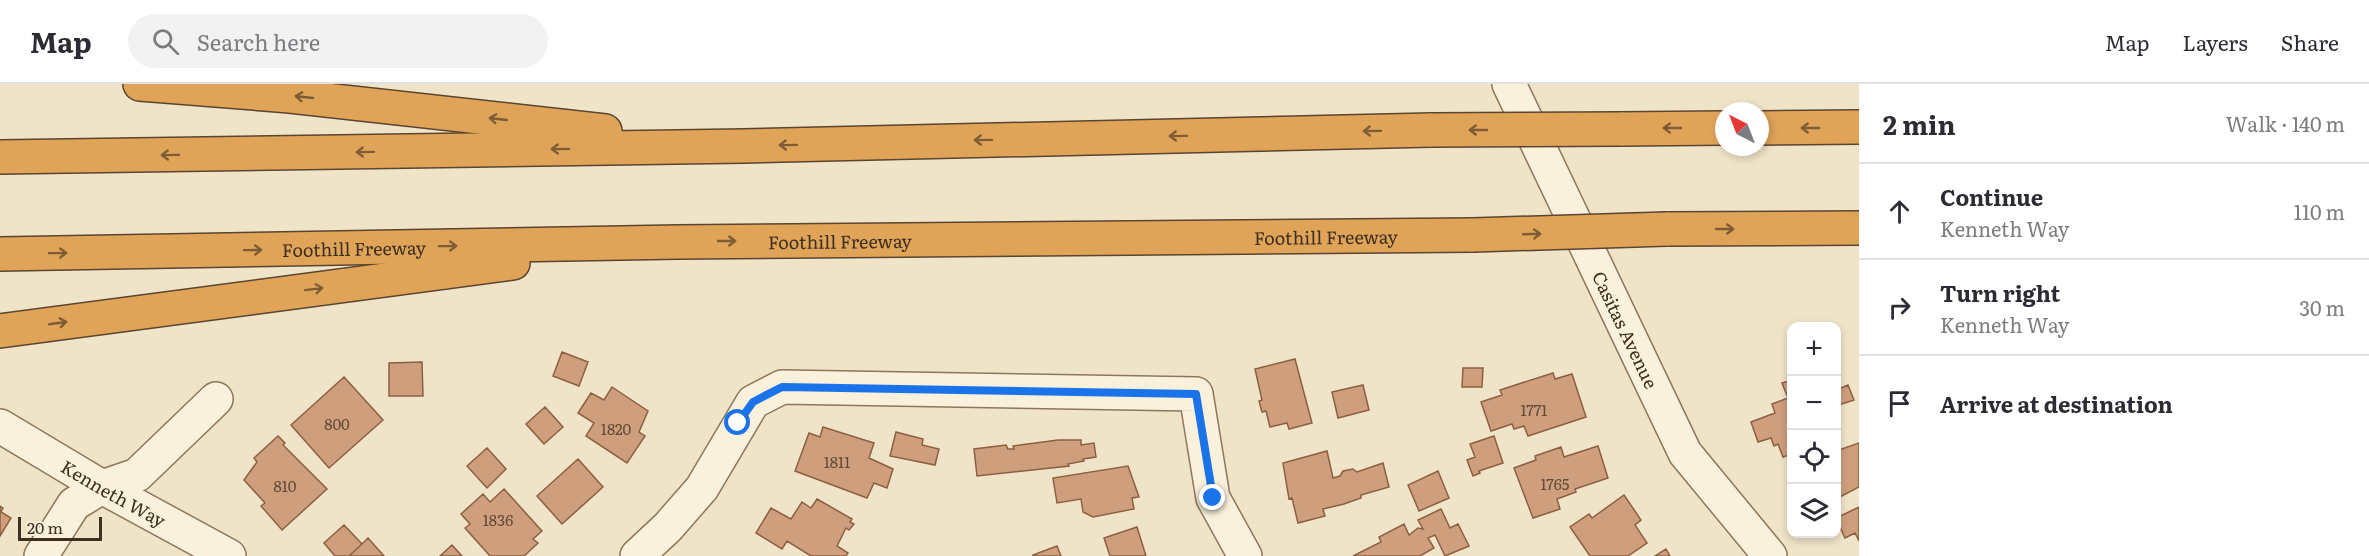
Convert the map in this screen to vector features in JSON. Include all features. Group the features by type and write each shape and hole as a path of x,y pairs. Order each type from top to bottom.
{"highway":[{"path":"140,84 290,96 744,146"},
{"path":"1769,128 1859,127"},
{"path":"0,157 744,146 1431,130 1715,128"},
{"name":"Foothill Freeway","path":"0,254 678,242 1473,235 1859,228"},
{"path":"0,331 678,242"}],"street":[{"name":"Casitas Avenue","path":"1509,84 1685,453 1770,556"},
{"path":"637,556 668,527 702,488 753,402 782,387 1196,394 1213,498 1245,556"},
{"path":"42,556 74,504 102,487 137,475 216,399"},
{"name":"Kenneth Way","path":"0,426 102,487 229,556"}],"building":[{"path":"562,352 588,362 579,386 553,376"},
{"path":"1295,359 1312,423 1289,429 1287,423 1270,427 1266,411 1262,412 1259,401 1262,400 1255,369"},
{"path":"422,362 423,396 389,396 389,363"},
{"path":"1463,368 1483,368 1482,387 1462,387"},
{"path":"1553,373 1555,379 1572,374 1586,417 1528,436 1524,426 1514,429 1512,424 1491,431 1481,402 1502,395 1500,390"},
{"path":"344,377 383,420 329,468 291,425"},
{"path":"1787,382 1787,396 1782,383"},
{"path":"1363,385 1369,410 1338,418 1332,392"},
{"path":"1848,385 1854,400 1841,404 1841,388"},
{"path":"612,387 648,411 639,432 645,436 627,463 586,436 594,423 578,413 591,393 604,400"},
{"path":"1787,398 1787,456 1783,457 1778,444 1774,446 1771,438 1758,442 1751,422 1775,413 1772,404"},
{"path":"545,407 563,427 544,444 526,424"},
{"path":"823,427 874,443 869,458 893,469 887,488 874,483 867,498 795,471 809,433 820,437"},
{"path":"896,432 923,439 922,445 939,449 935,465 890,456"},
{"path":"278,436 285,443 283,445 327,489 282,530 261,506 265,503 244,480 257,462 254,458"},
{"path":"1494,436 1503,463 1479,471 1480,473 1473,476 1467,460 1475,457 1470,444"},
{"path":"1058,440 1081,440 1081,445 1094,443 1096,457 1068,464 1069,466 977,476 974,449 1006,445 1008,449 1014,449 1013,446"},
{"path":"1859,443 1859,487 1841,496 1841,484 1841,449"},
{"path":"1598,446 1608,478 1575,489 1576,492 1557,499 1560,509 1533,518 1514,468 1536,460 1535,456 1561,447 1564,457"},
{"path":"487,448 506,469 487,488 467,466"},
{"path":"1327,451 1333,478 1340,476 1343,471 1353,469 1357,472 1383,463 1389,487 1361,495 1361,498 1344,504 1323,509 1325,516 1298,523 1292,498 1289,499 1283,463"},
{"path":"578,459 603,487 562,524 537,496"},
{"path":"1128,466 1139,497 1132,498 1134,509 1093,517 1083,512 1081,499 1057,503 1053,478"},
{"path":"1438,471 1449,498 1419,511 1408,485"},
{"path":"504,489 542,531 533,539 538,543 524,556 490,556 465,528 470,524 461,514 483,494 490,502"},
{"path":"1624,495 1641,520 1635,525 1647,543 1628,556 1590,556 1570,527 1589,514 1592,518"},
{"path":"817,499 852,519 850,522 854,524 849,530 846,528 837,546 848,553 846,556 811,556 787,541 782,549 756,533 771,508 791,519 802,502 811,508"},
{"path":"0,506 3,508 1,512 11,518 0,536"},
{"path":"1859,507 1859,541 1855,533 1845,538 1841,529 1841,516"},
{"path":"1441,509 1450,528 1458,524 1469,546 1445,556 1435,535 1428,538 1434,548 1420,556 1353,556 1381,542 1379,537 1404,524 1409,535 1418,528 1423,529 1418,520"},
{"path":"344,525 362,544 349,556 335,556 324,543"},
{"path":"1137,527 1146,556 1110,556 1104,538"},
{"path":"368,538 384,556 349,556 362,544"},
{"path":"452,545 462,556 440,556"},
{"path":"1057,546 1061,556 1033,556 1033,555"},
{"path":"1666,549 1670,556 1655,556"}],"route":[{"path":"738,423 753,402 782,387 1196,394 1213,498"}]}
